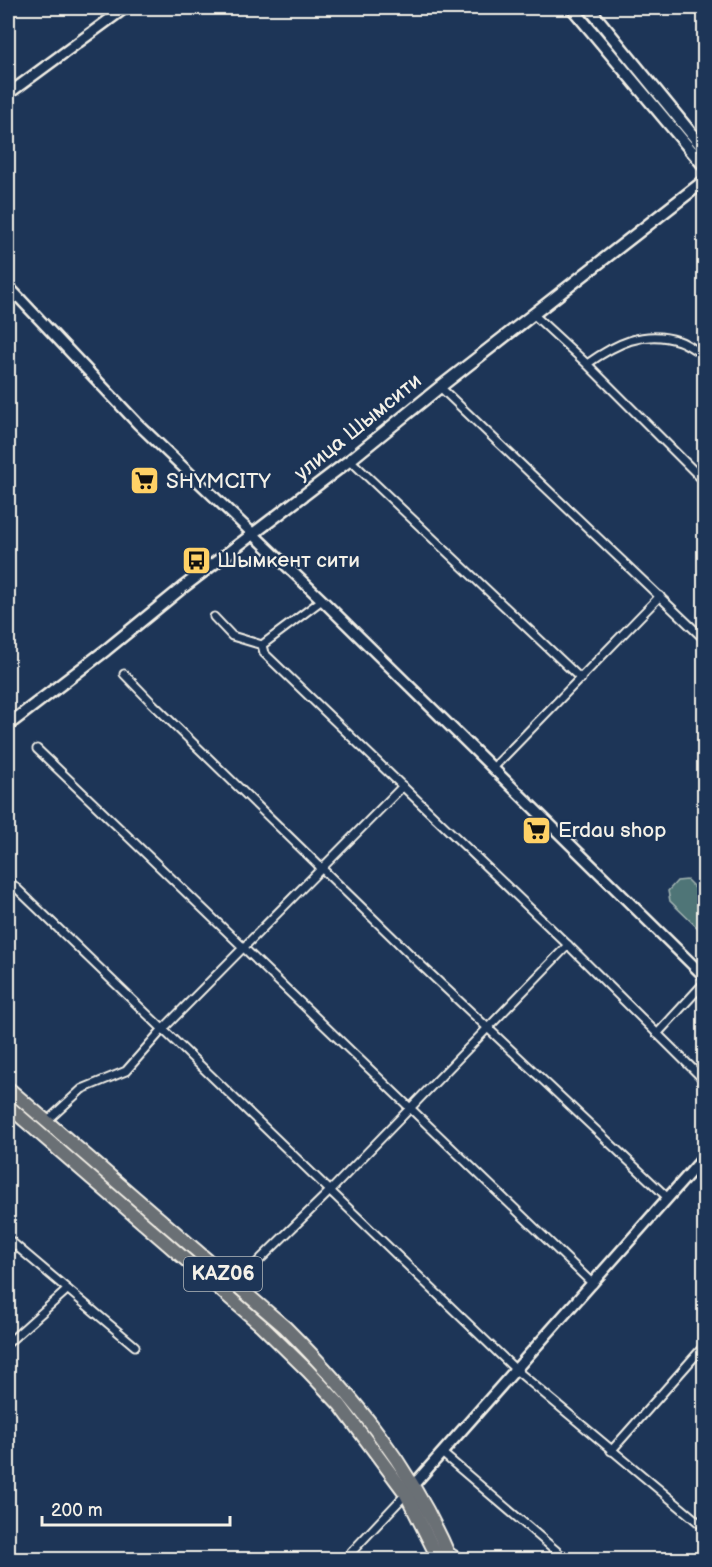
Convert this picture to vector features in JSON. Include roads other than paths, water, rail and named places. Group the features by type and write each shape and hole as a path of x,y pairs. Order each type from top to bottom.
{"highway":[{"name":"KАZ06","path":"8,1088 285,1327 337,1380 379,1433 446,1556"},
{"name":"KАZ06","path":"8,1106 275,1337 340,1405 409,1489"}],"main road":[{"path":"572,8 705,166"},
{"path":"590,8 705,148"},
{"name":"улица Шымсити","path":"8,725 705,181"}],"street":[{"path":"8,94 125,8"},
{"path":"8,286 138,424 322,600 705,976"},
{"path":"534,315 705,481"},
{"path":"587,364 607,349 630,339 658,337 680,342 705,355"},
{"path":"440,387 705,639"},
{"path":"350,460 581,678"},
{"path":"493,768 660,596"},
{"path":"262,645 322,600"},
{"path":"214,617 232,636 262,645"},
{"path":"262,645 264,653 705,1080"},
{"path":"124,674 486,1027 668,1198"},
{"path":"37,749 593,1284"},
{"path":"46,1122 82,1089 126,1071 162,1030 403,786"},
{"path":"8,880 516,1370 705,1527"},
{"path":"235,1284 330,1191 486,1027 568,945"},
{"path":"657,1034 705,983"},
{"path":"344,1560 705,1157"},
{"path":"8,1239 135,1346"},
{"path":"8,1343 67,1290"},
{"path":"611,1451 705,1346"},
{"path":"442,1453 567,1560"},
{"path":"446,1556 463,1560"}],"place":[{"name":"SHYMCITY","path":"145,481"},
{"name":"Шымкент сити","path":"196,560"},
{"name":"Erdau shop","path":"537,830"}]}
